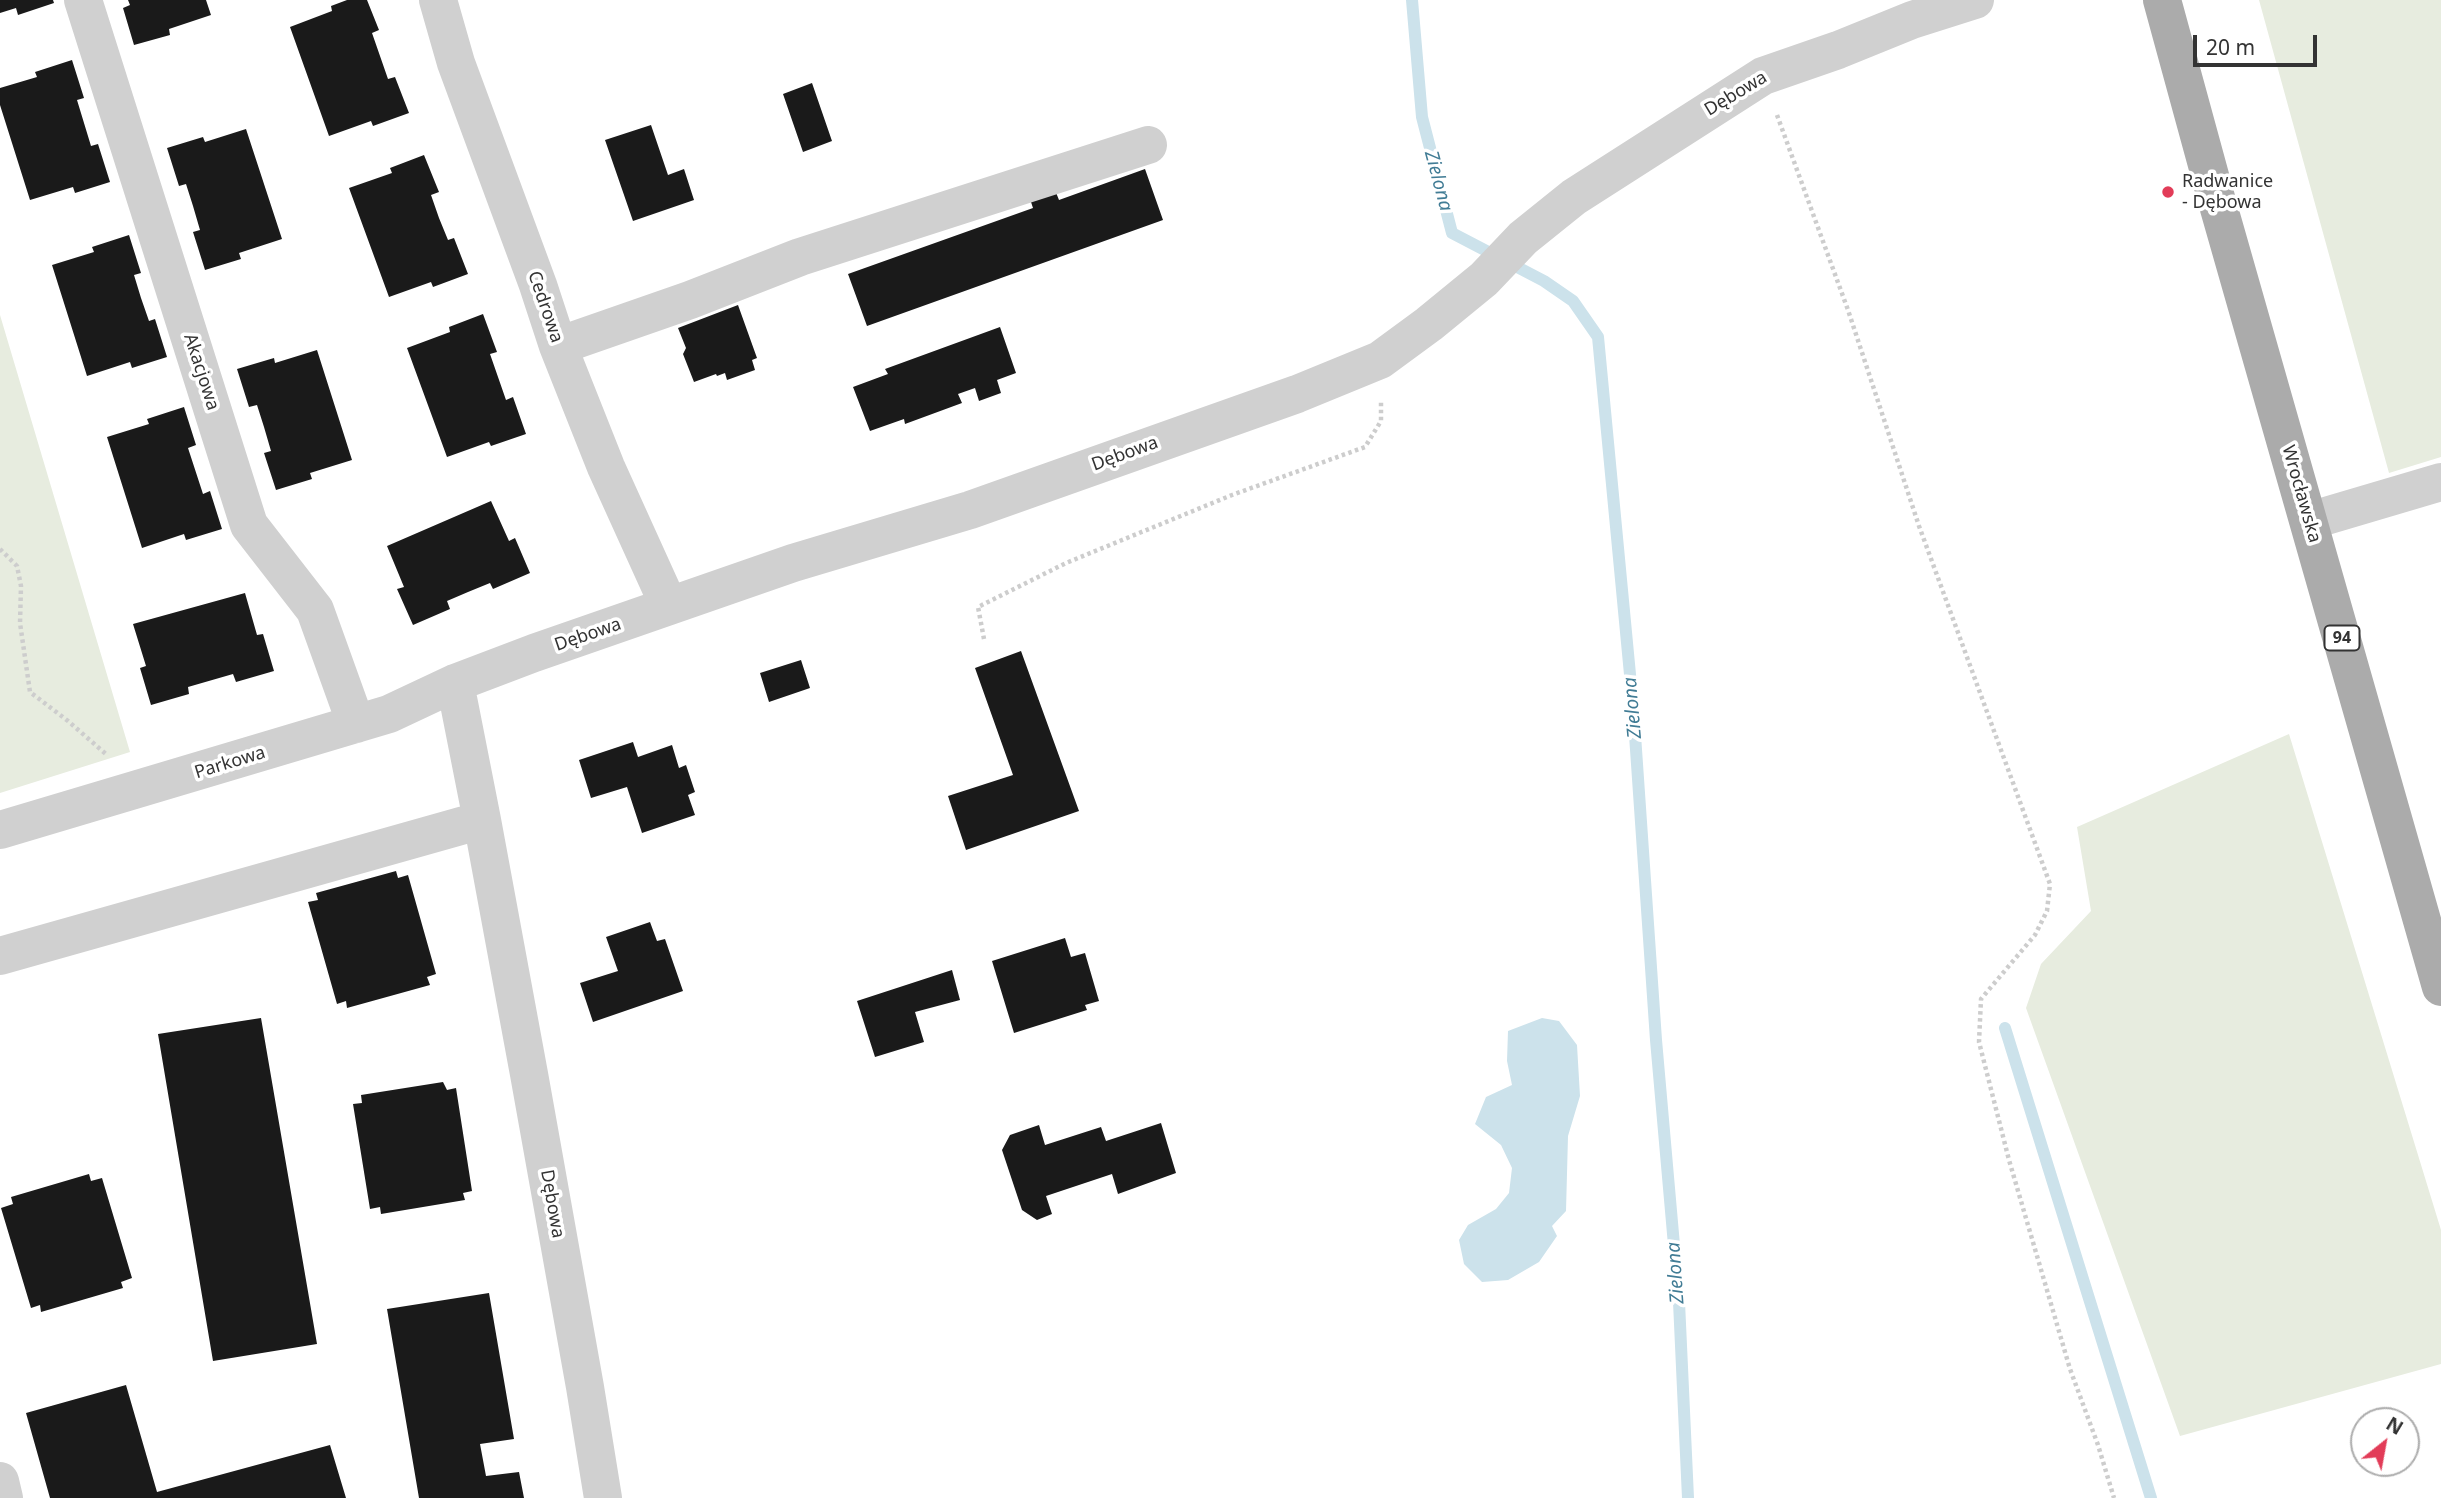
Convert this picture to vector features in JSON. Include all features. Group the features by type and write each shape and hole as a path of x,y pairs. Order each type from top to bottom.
{"main road":[{"name":"Wrocławska","path":"2162,0 2441,987"}],"street":[{"name":"Akacjowa","path":"83,0 249,526 315,610 356,724"},
{"name":"Cedrowa","path":"438,0 456,63 534,272 558,346 606,467 669,606"},
{"name":"Dębowa","path":"603,1498 585,1387 455,683 793,563 970,510 1297,394 1380,359 1429,324 1484,279 1523,238 1574,197 1763,76 1839,50 1953,3"},
{"path":"558,346 800,257 1148,145"},
{"path":"2309,521 2441,482"},
{"name":"Parkowa","path":"0,830 388,714 455,683"},
{"path":"0,956 482,820"},
{"path":"0,1481 4,1498"}],"path":[{"path":"1763,76 1848,310 1919,526 2050,884 2047,911 2035,935 1982,999 1979,1042 2009,1160 2070,1369 2114,1498"},
{"path":"985,639 978,607 1066,563 1232,495 1366,447 1381,422 1380,359"},
{"path":"0,548 17,566 22,586 20,623 30,692 102,748 123,776 129,793"}],"shaded area":[{"path":"2259,0 2441,0 2441,457 2389,473"},
{"path":"0,315 130,752 0,793"},
{"path":"2289,734 2441,1230 2441,1364 2180,1436 2026,1008 2041,964 2091,911 2077,827"}],"water":[{"path":"1542,1018 1559,1021 1577,1045 1580,1096 1568,1136 1566,1211 1552,1226 1557,1236 1539,1262 1508,1280 1482,1282 1464,1264 1459,1240 1468,1225 1496,1209 1509,1193 1512,1168 1501,1145 1475,1124 1486,1097 1512,1085 1507,1061 1508,1031"}],"building":[{"path":"0,0 53,0 54,3 18,15 16,8 0,13"},
{"path":"128,0 206,0 211,15 169,29 170,35 134,45 123,8 130,5"},
{"path":"347,0 367,0 379,30 372,33 388,79 395,77 409,113 373,126 371,121 329,136 290,27 332,11 331,6"},
{"path":"72,60 84,98 77,100 91,146 98,144 110,182 75,193 73,187 30,200 0,105 0,88 37,77 35,72"},
{"path":"812,83 832,141 803,152 783,94"},
{"path":"651,125 668,175 684,169 694,200 633,221 605,140"},
{"path":"246,129 282,239 239,253 241,259 205,270 193,232 200,230 193,206 186,184 179,186 167,148 203,137 205,142"},
{"path":"424,155 439,192 431,195 439,218 448,240 454,238 468,274 433,287 431,282 389,297 349,188 392,173 390,168"},
{"path":"1145,169 1163,220 867,326 848,274 1033,208 1030,199 1055,190 1059,200"},
{"path":"129,235 141,273 134,275 141,298 149,321 155,319 167,357 132,368 130,362 87,376 52,265 94,252 92,247"},
{"path":"738,305 757,358 752,360 755,370 727,380 725,373 694,382 683,354 686,348 678,328"},
{"path":"483,314 497,352 490,354 506,400 513,397 526,434 491,446 489,442 447,457 407,348 450,332 449,327"},
{"path":"1000,327 1016,373 997,380 1001,393 979,401 975,388 958,394 962,403 905,424 904,419 870,431 853,387 888,374 885,369"},
{"path":"317,350 352,460 310,473 312,479 276,490 264,453 271,451 257,405 249,407 237,369 274,358 275,363"},
{"path":"184,407 196,445 188,448 203,494 210,491 222,529 186,540 184,534 142,548 107,437 149,424 147,419"},
{"path":"491,501 509,541 515,538 530,573 493,589 490,583 447,601 450,609 413,625 397,589 404,587 387,546"},
{"path":"245,593 257,635 263,634 274,671 236,682 233,674 188,687 189,694 151,705 140,668 146,666 133,624"},
{"path":"1021,651 1079,811 966,850 948,796 1013,775 975,668"},
{"path":"801,660 810,688 769,702 760,673"},
{"path":"633,742 638,757 672,745 679,768 686,765 695,792 688,795 695,815 642,833 627,787 591,798 579,760"},
{"path":"396,871 398,878 408,875 436,974 427,977 430,985 347,1008 346,1001 337,1004 308,902 318,900 316,893"},
{"path":"650,922 657,941 665,939 683,991 593,1022 580,983 618,971 606,937"},
{"path":"1065,938 1071,957 1085,953 1099,1001 1085,1005 1087,1010 1014,1033 992,961"},
{"path":"952,970 960,1000 915,1012 924,1042 875,1057 857,1001"},
{"path":"261,1018 317,1344 213,1361 158,1034"},
{"path":"443,1082 447,1090 456,1088 472,1191 463,1193 465,1200 381,1214 380,1207 370,1209 353,1104 362,1103 361,1095"},
{"path":"1161,1123 1176,1173 1118,1194 1112,1174 1046,1196 1052,1214 1037,1220 1022,1210 1002,1150 1010,1135 1039,1125 1045,1145 1101,1127 1106,1141"},
{"path":"89,1174 91,1181 102,1178 132,1278 121,1282 123,1288 41,1312 40,1305 31,1308 1,1208 13,1204 11,1197"},
{"path":"489,1293 514,1439 480,1444 486,1476 519,1472 524,1498 419,1498 387,1309"},
{"path":"126,1385 157,1492 330,1445 346,1498 50,1498 26,1413"}],"waterway":[{"name":"Zielona","path":"1412,0 1422,117 1452,233 1544,281 1573,301 1598,337 1633,706 1656,1040 1679,1302 1688,1498"},
{"path":"2005,1028 2151,1498"}],"place":[{"name":"Radwanice - Dębowa","path":"2168,192"}]}
